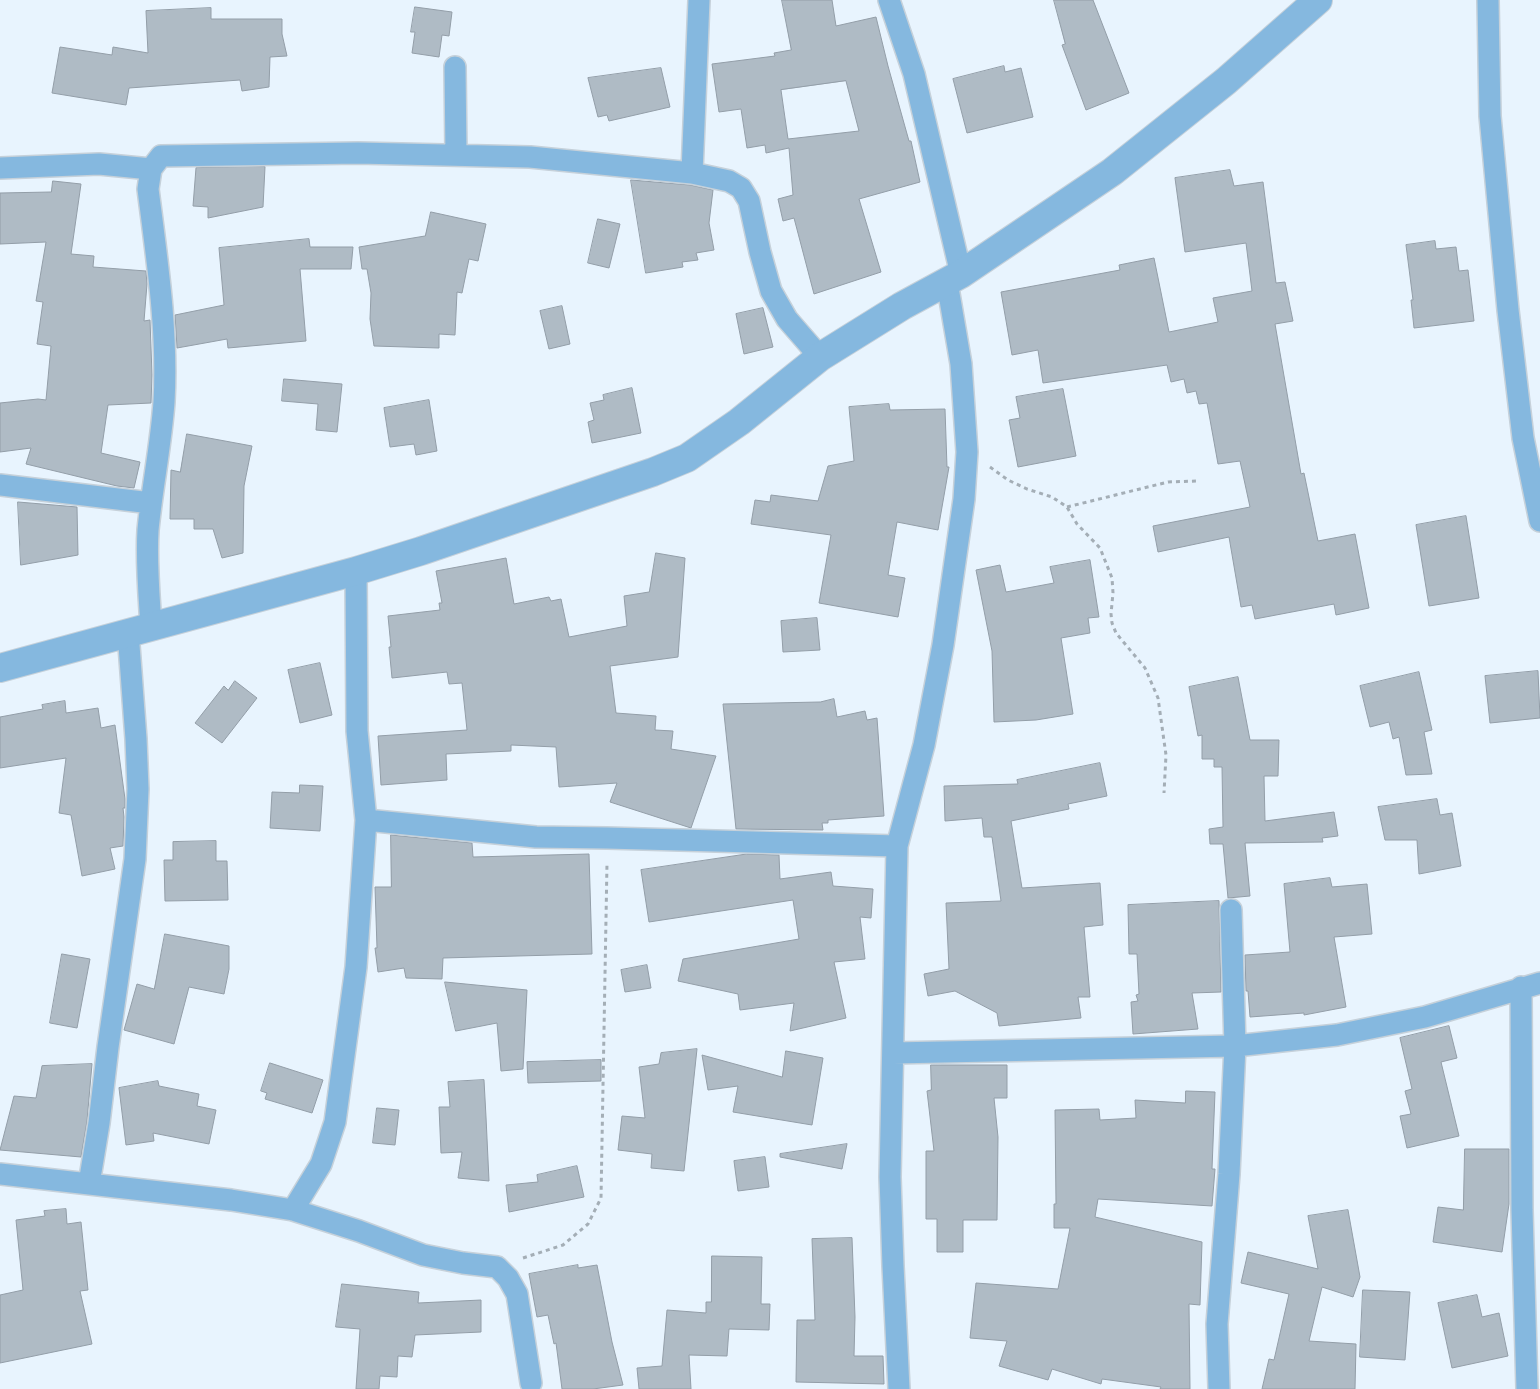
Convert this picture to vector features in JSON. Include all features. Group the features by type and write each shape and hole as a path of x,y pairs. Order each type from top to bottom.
{"street":[{"path":"692,173 698,0"},
{"path":"889,0 914,74 954,278 967,452 964,499 943,645 924,745 897,846 890,1177 899,1389"},
{"path":"0,668 422,551 653,472 687,458 739,422 820,357 902,306 954,278 1112,172 1226,81 1318,0"},
{"path":"1488,0 1490,116 1508,310 1523,438 1540,521"},
{"path":"455,67 456,155"},
{"path":"89,1184 135,858 140,629 151,502 164,402 163,314 148,190 151,169 161,156 358,153 530,157 692,173 729,181 741,188 749,201 771,291 786,320 820,357"},
{"path":"0,168 99,164 151,169"},
{"path":"0,485 151,502"},
{"path":"293,1210 321,1164 334,1122 356,967 366,820 357,731 356,570"},
{"path":"366,820 536,837 897,846"},
{"path":"1219,1389 1217,1324 1229,1174 1235,1046 1231,910"},
{"path":"893,1053 1235,1046 1346,1034 1425,1017 1531,985 1522,1210 1527,1389"},
{"path":"0,1174 231,1200 293,1210 360,1231 423,1255 463,1264 497,1267 508,1278 516,1294 531,1383"}],"path":[{"path":"967,452 1008,480 1027,489 1052,497 1067,507 1078,524 1100,548 1112,578 1111,614 1116,632 1145,668 1158,698 1166,755 1164,793"},
{"path":"1067,507 1168,482 1198,481"},
{"path":"497,1267 563,1245 588,1224 601,1198 607,838"}],"building":[{"path":"782,0 832,0 836,26 876,17 909,141 911,141 920,182 859,199 881,272 814,294 794,218 783,221 778,199 793,195 789,148 766,153 765,145 747,148 741,109 719,112 712,64 775,56 774,53 791,50","holes":["846,81 859,131 788,139 781,90"]},
{"path":"1054,0 1093,0 1129,93 1086,110 1062,45 1065,44"},
{"path":"415,7 452,12 449,36 442,35 439,57 412,53 415,32 411,32"},
{"path":"211,8 211,19 282,19 282,34 287,56 270,57 269,87 242,91 240,80 129,88 126,105 52,93 60,47 112,55 113,47 148,53 146,11"},
{"path":"1004,66 1005,72 1021,68 1033,117 967,133 953,79"},
{"path":"661,68 670,107 609,121 607,115 598,117 588,78"},
{"path":"265,167 263,207 208,218 208,207 193,206 196,168"},
{"path":"1230,170 1234,186 1263,182 1276,283 1285,282 1293,321 1275,324 1301,474 1304,473 1318,541 1355,534 1369,608 1336,615 1334,604 1255,619 1252,605 1241,607 1229,537 1158,552 1153,526 1250,507 1240,461 1218,464 1207,403 1199,404 1196,391 1187,393 1184,379 1171,382 1167,365 1043,383 1038,350 1012,355 1001,292 1120,270 1119,265 1154,258 1169,332 1218,322 1213,298 1252,291 1246,243 1185,252 1175,178"},
{"path":"631,180 690,185 713,190 709,223 714,250 696,253 698,260 682,262 683,267 646,273"},
{"path":"53,181 81,184 71,254 94,256 93,267 146,271 147,284 144,321 150,320 151,403 108,405 101,453 140,462 134,488 117,486 26,464 31,448 0,452 0,403 38,399 46,400 51,346 37,344 43,302 36,301 46,242 0,244 0,193 51,192"},
{"path":"431,212 486,224 478,261 469,259 462,293 457,292 455,335 439,334 439,348 374,346 370,319 371,293 367,269 362,269 359,247 425,236"},
{"path":"598,219 620,224 609,268 588,263"},
{"path":"309,239 310,247 353,247 351,269 300,269 306,341 228,348 227,339 177,348 175,315 224,305 219,248"},
{"path":"1435,241 1436,249 1456,247 1459,271 1468,270 1474,321 1414,328 1411,300 1413,300 1406,245"},
{"path":"562,306 570,344 549,349 540,311"},
{"path":"763,308 773,347 744,354 736,314"},
{"path":"284,379 342,384 337,432 316,430 318,404 282,401"},
{"path":"632,388 641,433 592,443 588,422 594,420 590,403 604,400 603,395"},
{"path":"1063,389 1076,456 1018,467 1009,420 1020,418 1016,397"},
{"path":"429,400 437,451 416,455 414,444 390,447 384,408"},
{"path":"889,404 890,410 945,409 947,467 949,467 938,530 897,522 888,575 905,578 898,617 819,603 831,535 751,524 755,500 770,502 771,495 818,501 828,466 854,461 849,407"},
{"path":"187,434 252,446 244,486 243,553 222,558 213,529 194,529 194,519 170,519 171,470 180,472"},
{"path":"18,502 77,507 78,555 21,565"},
{"path":"1466,516 1479,598 1429,606 1416,525"},
{"path":"656,553 685,558 678,657 610,666 616,713 656,716 655,730 673,731 671,749 716,756 691,828 610,802 617,783 559,787 556,747 511,745 511,751 446,754 447,780 381,785 378,736 467,730 462,683 449,684 447,672 392,678 388,616 440,610 439,603 442,603 436,571 506,558 514,604 549,597 551,601 561,599 569,637 627,626 624,596 649,592"},
{"path":"1090,560 1099,617 1088,618 1090,633 1061,638 1073,714 1036,720 994,722 992,651 976,570 1000,565 1006,592 1054,583 1050,567"},
{"path":"817,618 820,650 783,652 781,621"},
{"path":"320,663 332,715 300,723 288,670"},
{"path":"1538,671 1540,718 1490,723 1485,676"},
{"path":"1419,672 1432,730 1424,732 1432,774 1406,775 1399,737 1393,739 1389,722 1370,727 1360,686"},
{"path":"1238,677 1250,740 1279,740 1278,776 1264,776 1265,821 1334,812 1338,836 1322,838 1323,842 1245,843 1250,896 1228,898 1223,844 1210,844 1209,829 1223,827 1222,767 1214,767 1214,759 1202,759 1202,735 1198,736 1189,687"},
{"path":"235,681 257,698 222,743 195,723 224,686 228,690"},
{"path":"834,699 837,717 865,711 867,720 877,718 884,816 828,820 828,823 822,823 823,830 736,829 723,704 820,702"},
{"path":"65,701 66,713 98,708 101,728 115,725 125,799 125,808 123,808 123,846 110,848 115,869 82,876 71,815 59,813 66,758 0,768 0,717 43,709 42,705"},
{"path":"1100,763 1107,796 1068,804 1069,809 1011,821 1022,888 1100,883 1103,925 1084,927 1090,997 1078,997 1081,1018 999,1026 997,1013 955,991 928,996 924,974 949,969 946,903 1001,901 992,837 984,837 982,818 945,821 944,786 1018,784 1017,780"},
{"path":"300,785 323,786 320,831 270,828 272,792 299,793"},
{"path":"1437,799 1440,815 1452,813 1461,866 1419,874 1417,840 1385,840 1378,807"},
{"path":"391,835 472,843 473,857 589,854 592,954 443,958 442,979 406,978 404,968 378,972 375,948 377,948 375,887 391,887"},
{"path":"216,841 216,861 227,861 228,900 165,901 164,860 173,860 173,842"},
{"path":"747,854 779,855 780,879 831,872 833,886 873,889 871,918 860,917 865,959 834,962 846,1018 790,1031 794,1003 740,1010 738,994 678,981 683,959 799,939 793,900 649,922 641,870"},
{"path":"1330,878 1332,887 1367,884 1372,934 1334,937 1346,1007 1304,1015 1304,1013 1250,1017 1248,991 1246,991 1245,955 1290,952 1284,884"},
{"path":"1219,901 1221,992 1192,993 1198,1029 1133,1034 1131,1002 1138,1001 1136,995 1139,994 1137,954 1129,954 1128,905"},
{"path":"165,934 229,946 229,969 224,994 189,987 174,1044 124,1030 137,984 154,989"},
{"path":"62,954 90,959 77,1028 50,1023"},
{"path":"647,965 651,988 625,992 621,970"},
{"path":"445,982 527,990 523,1069 501,1071 497,1023 456,1031"},
{"path":"1449,1026 1457,1058 1441,1062 1459,1136 1407,1148 1400,1116 1411,1114 1405,1091 1412,1089 1400,1038"},
{"path":"697,1049 684,1171 651,1168 652,1154 618,1150 622,1116 645,1118 639,1067 659,1064 661,1053"},
{"path":"786,1051 823,1058 812,1125 733,1112 738,1086 708,1090 702,1055 782,1077"},
{"path":"601,1060 601,1081 528,1083 527,1062"},
{"path":"270,1063 323,1080 312,1113 265,1099 267,1093 261,1091"},
{"path":"92,1064 87,1121 81,1157 0,1150 14,1096 36,1098 42,1066"},
{"path":"931,1065 1007,1065 1007,1098 994,1098 998,1137 997,1220 963,1220 963,1252 937,1252 937,1219 926,1219 926,1151 934,1151 927,1091 931,1090"},
{"path":"484,1080 489,1181 458,1178 462,1152 441,1153 439,1107 450,1107 448,1082"},
{"path":"158,1081 159,1086 199,1094 197,1106 216,1110 209,1144 153,1133 154,1141 126,1145 119,1088"},
{"path":"1186,1091 1215,1092 1212,1169 1215,1169 1212,1206 1098,1199 1095,1217 1202,1242 1200,1305 1189,1304 1190,1389 1160,1389 1161,1387 1102,1379 1101,1384 1052,1369 1048,1380 999,1366 1007,1341 970,1338 976,1283 1058,1289 1070,1228 1054,1228 1054,1204 1056,1204 1055,1110 1099,1109 1100,1120 1136,1118 1135,1100 1185,1103"},
{"path":"377,1108 399,1110 395,1145 373,1143"},
{"path":"847,1144 842,1169 780,1157 780,1154"},
{"path":"1465,1149 1509,1149 1509,1204 1502,1252 1433,1242 1438,1207 1463,1210"},
{"path":"765,1157 769,1187 738,1191 734,1161"},
{"path":"577,1166 584,1197 509,1212 506,1185 538,1182 537,1175"},
{"path":"66,1209 67,1224 81,1222 88,1290 80,1291 92,1344 0,1363 0,1295 23,1290 16,1220 45,1216 44,1211"},
{"path":"1348,1210 1360,1277 1353,1297 1322,1287 1309,1341 1356,1344 1355,1389 1262,1389 1269,1359 1274,1360 1289,1294 1241,1283 1248,1252 1318,1269 1308,1216"},
{"path":"852,1238 855,1317 854,1356 883,1356 884,1384 796,1382 797,1320 815,1320 812,1239"},
{"path":"712,1256 762,1257 761,1304 770,1304 769,1330 729,1329 727,1356 689,1355 691,1389 639,1389 637,1368 662,1366 667,1310 706,1313 706,1302 711,1302"},
{"path":"578,1265 578,1268 597,1265 612,1342 623,1385 593,1389 562,1389 556,1343 554,1344 548,1315 537,1317 529,1274"},
{"path":"342,1284 419,1292 418,1303 481,1300 481,1332 415,1335 412,1357 398,1356 397,1377 380,1376 379,1389 356,1389 360,1329 336,1327"},
{"path":"1363,1290 1410,1292 1405,1360 1360,1357"},
{"path":"1477,1295 1482,1317 1499,1313 1508,1356 1452,1368 1438,1303"}]}
